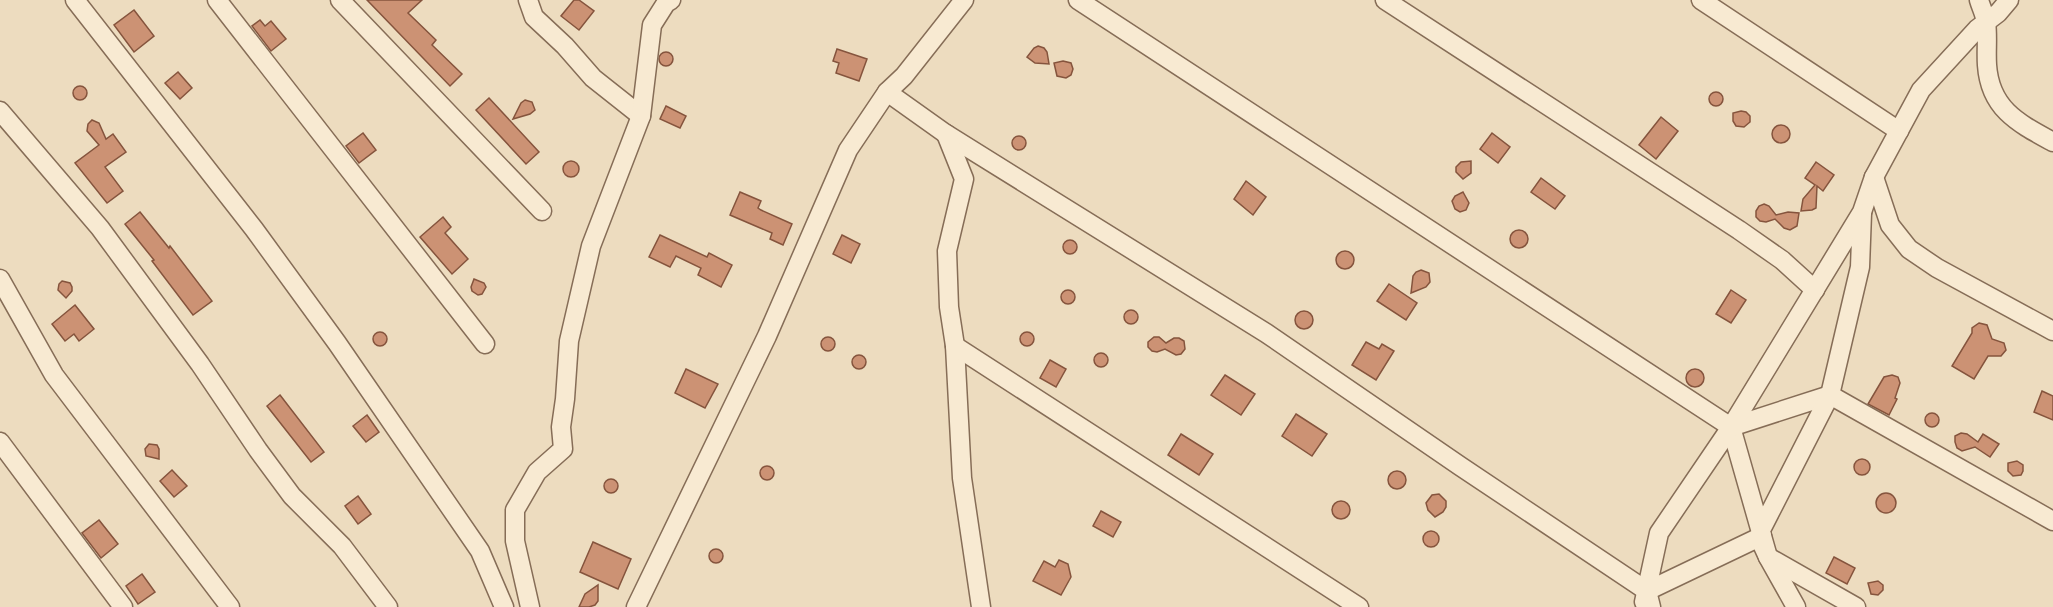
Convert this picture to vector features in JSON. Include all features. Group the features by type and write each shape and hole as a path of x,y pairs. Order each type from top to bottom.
{"street":[{"path":"75,0 255,229 330,333 480,551 504,607"},
{"path":"217,0 485,344"},
{"path":"340,0 542,211"},
{"path":"514,0 531,8 593,78 641,116"},
{"path":"530,607 515,541 515,510 537,472 563,449 561,427 569,341 588,257 641,116 652,25 666,3 671,0"},
{"path":"636,607 767,336 848,150 887,92 904,76 964,0"},
{"path":"1078,0 1731,428 1762,536"},
{"path":"1385,0 1739,230 1782,260 1815,290"},
{"path":"1701,0 1899,131"},
{"path":"1979,0 1986,20 1987,67 1992,91 2002,107 2018,123 2053,142"},
{"path":"1646,603 1659,533 1731,428 1862,212 1874,177 1922,90 1986,20 1998,13 2009,0"},
{"path":"887,92 946,134 1266,333 1460,466 1646,603"},
{"path":"0,111 100,228 200,364 292,496 342,546 388,607"},
{"path":"946,134 964,179 947,251 949,307 955,346 962,477 981,607"},
{"path":"1874,177 1890,225 1909,249 1937,268 2053,331"},
{"path":"1796,607 1762,544 1761,530 1830,395 1860,267 1862,212"},
{"path":"0,279 54,375 230,607"},
{"path":"955,346 1359,607"},
{"path":"1731,428 1830,395 2053,521"},
{"path":"0,442 123,607"},
{"path":"1646,603 1762,536"},
{"path":"1768,557 1856,607"}],"building":[{"path":"367,0 422,0 408,13 436,40 432,45 462,74 450,86"},
{"path":"574,0 579,0 594,11 579,30 561,16"},
{"path":"134,10 154,36 134,52 114,25"},
{"path":"260,20 265,26 271,21 286,39 271,51 252,26"},
{"path":"1038,46 1047,52 1049,64 1035,63 1027,57"},
{"path":"837,49 867,59 859,81 836,73 839,63 833,61"},
{"path":"663,52 669,52 673,59 669,66 663,66 659,62 659,56"},
{"path":"1063,61 1071,63 1073,69 1071,75 1066,78 1057,76 1054,63"},
{"path":"178,72 192,88 180,99 165,83"},
{"path":"77,86 83,86 87,93 83,100 77,100 73,96 73,90"},
{"path":"1713,92 1719,92 1723,99 1719,106 1713,106 1709,102 1709,96"},
{"path":"489,98 539,152 526,164 476,110"},
{"path":"525,100 532,102 535,110 530,114 513,119 521,103"},
{"path":"666,106 686,116 680,128 660,119"},
{"path":"1741,111 1750,116 1750,122 1744,127 1736,126 1733,121 1733,113"},
{"path":"1661,117 1678,131 1656,159 1639,145"},
{"path":"92,120 99,123 106,139 113,134 126,152 105,167 123,191 107,203 75,163 99,145 87,131 88,124"},
{"path":"1781,125 1787,128 1790,134 1787,140 1781,143 1775,140 1772,134 1775,128"},
{"path":"363,133 376,150 359,163 346,146"},
{"path":"1492,133 1510,147 1498,163 1480,149"},
{"path":"1016,136 1022,136 1026,143 1022,150 1016,150 1012,146 1012,140"},
{"path":"571,161 579,169 571,177 563,169"},
{"path":"1471,161 1471,173 1463,179 1456,172 1456,167 1461,162"},
{"path":"1816,162 1834,175 1823,191 1817,186 1816,208 1801,211 1803,199 1815,185 1805,178"},
{"path":"1541,178 1565,196 1555,209 1531,192"},
{"path":"1246,181 1266,197 1253,215 1234,199"},
{"path":"740,192 761,201 758,208 761,210 792,224 783,245 770,239 772,233 730,215"},
{"path":"1463,192 1469,203 1466,210 1460,212 1455,209 1452,201 1455,196"},
{"path":"1764,204 1769,206 1776,215 1788,212 1799,213 1797,226 1790,230 1784,228 1775,219 1760,221 1756,217 1756,211"},
{"path":"140,212 169,248 170,246 212,301 193,315 125,224"},
{"path":"443,217 451,227 445,233 468,259 452,274 420,237"},
{"path":"1519,230 1525,233 1528,239 1525,245 1519,248 1513,245 1510,239 1513,233"},
{"path":"660,235 707,257 709,253 732,265 721,287 698,275 701,268 676,256 670,267 649,257"},
{"path":"842,235 860,244 851,263 833,254"},
{"path":"1067,240 1073,240 1077,247 1073,254 1067,254 1063,250 1063,244"},
{"path":"1341,251 1349,251 1354,256 1352,267 1341,269 1336,264 1336,256"},
{"path":"1421,270 1429,273 1430,282 1426,287 1411,293 1413,276"},
{"path":"474,279 484,283 486,287 482,294 478,295 472,291"},
{"path":"62,281 70,283 72,287 72,291 66,298 58,290"},
{"path":"1389,284 1417,303 1406,320 1377,301"},
{"path":"1065,290 1071,290 1075,297 1071,304 1065,304 1061,300 1061,294"},
{"path":"1731,290 1746,300 1731,323 1716,314"},
{"path":"75,305 94,329 79,341 74,334 65,341 52,324"},
{"path":"1128,310 1134,310 1138,317 1134,324 1128,324 1124,320 1124,314"},
{"path":"1304,311 1310,314 1313,320 1310,326 1304,329 1298,326 1295,320 1298,314"},
{"path":"1979,323 1987,325 1992,339 2004,343 2006,350 2001,356 1988,356 1974,379 1952,366 1972,333 1972,328"},
{"path":"377,332 383,332 387,339 383,346 377,346 373,342 373,336"},
{"path":"1024,332 1030,332 1034,339 1030,346 1024,346 1020,342 1020,336"},
{"path":"825,337 831,337 835,344 831,351 825,351 821,347 821,341"},
{"path":"1154,337 1159,337 1166,343 1179,338 1184,341 1185,349 1181,354 1176,355 1165,349 1152,351 1148,347 1148,342"},
{"path":"1366,342 1379,349 1382,344 1394,351 1376,380 1352,365"},
{"path":"1098,353 1104,353 1108,360 1104,367 1098,367 1094,363 1094,357"},
{"path":"856,355 862,355 866,362 862,369 856,369 852,365 852,359"},
{"path":"1050,360 1066,369 1056,387 1040,378"},
{"path":"686,369 718,384 705,408 675,393"},
{"path":"1695,369 1701,372 1704,378 1701,384 1695,387 1689,384 1686,378 1689,372"},
{"path":"1225,375 1255,394 1241,415 1211,395"},
{"path":"1892,375 1898,377 1900,383 1895,398 1897,399 1889,415 1868,404 1884,377"},
{"path":"2042,391 2053,396 2053,420 2034,412"},
{"path":"280,395 324,452 311,462 267,406"},
{"path":"1929,413 1935,413 1939,420 1935,427 1929,427 1925,423 1925,417"},
{"path":"1296,414 1327,434 1312,456 1282,436"},
{"path":"367,415 379,432 366,442 353,426"},
{"path":"1961,433 1967,434 1978,442 1983,434 1999,444 1990,457 1975,447 1962,451 1957,448 1955,442 1955,436"},
{"path":"1181,434 1213,454 1199,475 1168,455"},
{"path":"149,444 157,445 159,459 146,456 145,449"},
{"path":"1862,459 1870,467 1862,475 1854,467"},
{"path":"2017,461 2023,465 2023,471 2021,475 2013,476 2008,471 2008,463"},
{"path":"764,466 770,466 774,473 770,480 764,480 760,476 760,470"},
{"path":"172,470 187,486 174,497 160,481"},
{"path":"1397,471 1405,476 1406,480 1401,488 1397,489 1389,484 1388,480 1393,472"},
{"path":"608,479 614,479 618,486 614,493 608,493 604,489 604,483"},
{"path":"1886,493 1893,496 1896,503 1893,510 1886,513 1879,510 1876,503 1879,496"},
{"path":"1439,494 1446,501 1446,507 1435,517 1428,510 1426,503 1432,495"},
{"path":"358,496 371,514 358,524 345,506"},
{"path":"1341,501 1347,504 1350,510 1347,516 1341,519 1335,516 1332,510 1335,504"},
{"path":"1101,511 1121,522 1113,537 1093,526"},
{"path":"99,520 118,544 101,558 82,533"},
{"path":"1431,531 1437,533 1439,539 1437,545 1431,547 1425,545 1423,539 1425,533"},
{"path":"593,542 631,559 618,589 580,572"},
{"path":"713,549 719,549 723,556 719,563 713,563 709,559 709,553"},
{"path":"1834,557 1855,568 1847,584 1826,573"},
{"path":"1059,560 1068,564 1071,577 1061,595 1033,581 1044,561 1055,567"},
{"path":"142,574 155,592 138,604 126,586"},
{"path":"1878,581 1883,585 1883,590 1878,595 1871,594 1868,583"},
{"path":"598,585 598,601 595,605 579,607 585,594"}]}
